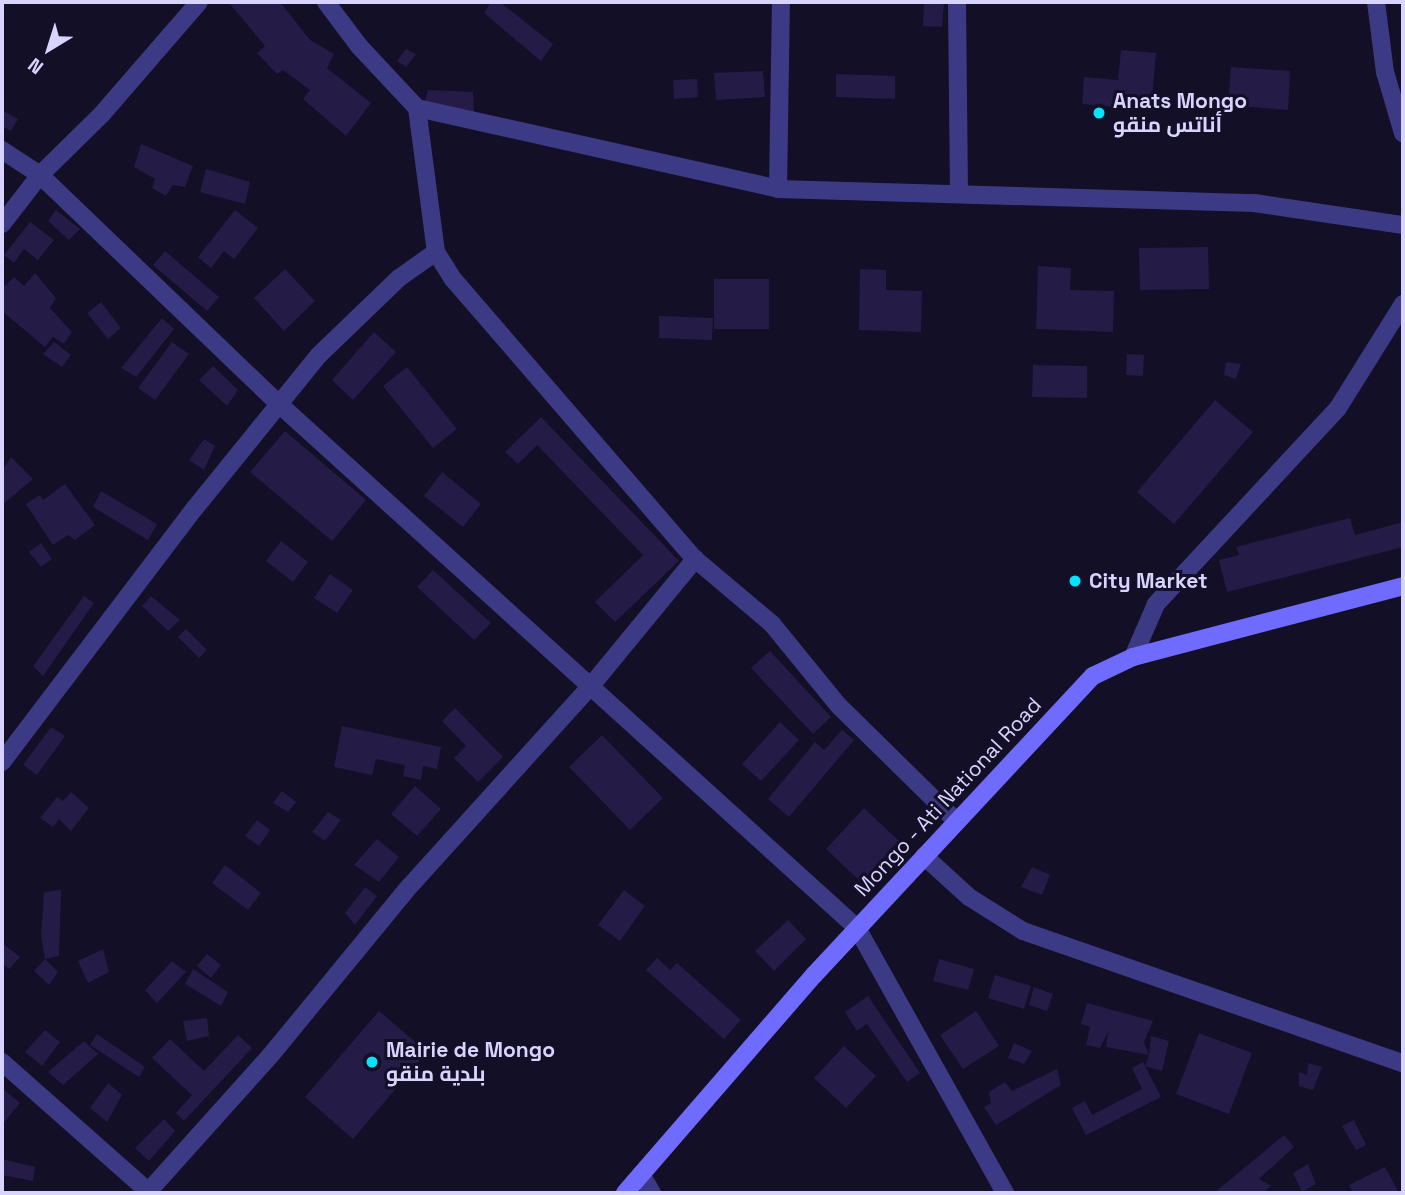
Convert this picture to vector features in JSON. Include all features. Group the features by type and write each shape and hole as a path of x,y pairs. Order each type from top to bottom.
{"main road":[{"name":"Mongo - Ati National Road","path":"625,1193 857,928 1093,676 1133,657 1403,586"}],"street":[{"path":"2,224 40,175 102,114 199,2"},
{"path":"326,2 359,46 417,108 778,189 1254,203 1403,225"},
{"path":"778,189 781,2"},
{"path":"957,2 959,193"},
{"path":"1376,2 1385,72 1403,133"},
{"path":"417,108 436,252 461,288 695,558 772,624 838,705 956,821"},
{"path":"2,150 40,175 279,404 857,928 1005,1193"},
{"path":"2,762 319,355 400,278 436,252"},
{"path":"1133,657 1156,604 1338,408 1403,303"},
{"path":"2,1062 148,1193 270,1056 409,887 590,687 695,558"},
{"path":"924,856 970,897 1023,931 1403,1063"},
{"path":"642,1174 652,1193"}],"building":[{"path":"280,2 310,40 334,54 327,68 371,103 346,136 303,99 310,90 283,70 277,74 257,53 265,46 230,4"},
{"path":"491,2 500,2 553,44 541,61 484,13"},
{"path":"924,2 944,3 942,27 923,26"},
{"path":"406,49 416,54 406,67 397,61"},
{"path":"1121,50 1156,53 1151,110 1082,104 1084,77 1118,80"},
{"path":"1231,67 1290,71 1288,110 1228,105"},
{"path":"763,71 765,97 716,100 714,73"},
{"path":"836,74 895,76 895,99 836,97"},
{"path":"697,79 698,97 674,99 673,80"},
{"path":"428,90 473,92 474,114 424,104"},
{"path":"2,110 18,119 11,131 2,126"},
{"path":"141,144 193,166 185,187 173,185 166,196 152,188 155,179 134,167"},
{"path":"206,169 250,182 245,204 200,192"},
{"path":"56,210 80,229 69,240 48,221"},
{"path":"235,210 258,228 234,259 224,251 211,268 198,257"},
{"path":"30,222 54,240 38,260 24,249 14,263 4,255"},
{"path":"1208,247 1209,289 1140,290 1139,248"},
{"path":"165,251 219,297 207,311 153,265"},
{"path":"1038,266 1071,268 1070,290 1114,291 1113,332 1036,329"},
{"path":"285,269 315,301 284,331 254,298"},
{"path":"860,269 886,270 886,290 922,291 921,332 859,330"},
{"path":"35,273 56,298 50,308 72,332 64,344 53,337 45,347 2,311 2,283 5,286 14,277 24,286"},
{"path":"714,279 769,279 769,329 714,329"},
{"path":"101,302 121,328 108,339 87,313"},
{"path":"659,316 713,318 712,340 659,338"},
{"path":"162,318 174,329 136,377 121,368"},
{"path":"374,332 396,352 353,400 332,380"},
{"path":"54,342 71,355 62,367 43,354"},
{"path":"172,342 189,354 155,400 138,388"},
{"path":"1127,354 1144,355 1143,376 1126,375"},
{"path":"1226,362 1241,364 1236,379 1224,375"},
{"path":"1033,365 1087,366 1087,398 1032,397"},
{"path":"213,366 238,390 227,406 199,380"},
{"path":"407,367 457,429 433,448 383,386"},
{"path":"1215,400 1253,432 1174,524 1137,492"},
{"path":"541,417 679,561 615,622 595,602 643,555 537,445 518,464 505,452"},
{"path":"285,431 366,500 332,541 250,472"},
{"path":"204,439 215,446 204,470 189,460"},
{"path":"11,457 33,479 2,505 2,471"},
{"path":"442,472 481,504 463,527 424,496"},
{"path":"65,484 95,525 75,540 68,535 53,545 26,504 40,495 43,500"},
{"path":"101,491 157,524 148,540 93,507"},
{"path":"1350,518 1355,535 1403,522 1403,547 1227,592 1219,560 1239,555 1236,547"},
{"path":"281,541 308,562 293,582 266,561"},
{"path":"41,543 52,559 41,567 29,552"},
{"path":"433,570 491,623 474,640 417,587"},
{"path":"330,574 353,590 337,613 314,598"},
{"path":"84,596 94,603 43,676 33,666"},
{"path":"151,596 180,620 168,631 142,606"},
{"path":"186,629 207,650 199,658 178,637"},
{"path":"770,651 831,717 813,734 751,668"},
{"path":"455,708 503,757 478,782 454,758 466,746 442,721"},
{"path":"780,722 799,740 761,781 742,764"},
{"path":"342,726 441,747 437,769 423,766 421,780 403,776 405,765 376,759 372,775 334,767"},
{"path":"51,727 65,736 37,775 23,765"},
{"path":"842,730 854,740 789,817 768,799 815,742 824,750"},
{"path":"602,735 663,798 630,830 569,767"},
{"path":"415,786 441,809 417,836 391,814"},
{"path":"282,791 296,802 288,812 273,803"},
{"path":"71,792 89,808 71,831 59,819 53,827 40,818 57,797 63,801"},
{"path":"864,808 899,841 861,882 826,849"},
{"path":"328,812 341,820 325,841 312,832"},
{"path":"257,820 270,830 259,846 245,836"},
{"path":"377,839 399,857 379,882 354,865"},
{"path":"225,865 261,893 248,910 212,883"},
{"path":"1032,867 1050,875 1042,895 1021,887"},
{"path":"365,887 377,896 355,925 345,913"},
{"path":"61,890 59,956 45,959 41,935 44,892"},
{"path":"624,890 645,906 620,941 598,925"},
{"path":"788,920 806,939 774,971 755,951"},
{"path":"2,943 20,957 9,969 2,963"},
{"path":"103,949 109,972 88,983 78,961"},
{"path":"207,954 221,965 211,978 197,966"},
{"path":"657,958 670,970 677,963 741,1020 724,1039 646,970"},
{"path":"45,959 58,972 49,985 34,971"},
{"path":"939,959 974,969 968,990 933,981"},
{"path":"172,961 186,972 157,1003 145,990"},
{"path":"193,969 228,992 221,1006 185,984"},
{"path":"995,975 1031,986 1024,1009 988,998"},
{"path":"1034,987 1053,994 1047,1011 1029,1005"},
{"path":"868,996 920,1073 907,1082 867,1024 857,1031 845,1012"},
{"path":"1087,1003 1153,1021 1144,1042 1149,1055 1106,1047 1108,1032 1100,1048 1086,1045 1090,1027 1081,1024"},
{"path":"379,1011 427,1052 353,1139 305,1097"},
{"path":"976,1011 999,1046 963,1069 940,1035"},
{"path":"207,1018 209,1036 187,1041 183,1021"},
{"path":"45,1030 60,1042 42,1066 25,1052"},
{"path":"1199,1033 1252,1053 1229,1114 1176,1094"},
{"path":"97,1034 145,1067 139,1077 90,1045"},
{"path":"238,1035 252,1048 184,1121 176,1113 192,1095 152,1058 170,1039 204,1071"},
{"path":"1151,1036 1169,1041 1162,1071 1145,1066"},
{"path":"84,1041 98,1054 63,1085 48,1072"},
{"path":"1014,1043 1032,1051 1024,1064 1008,1058"},
{"path":"844,1046 876,1076 846,1108 814,1078"},
{"path":"1143,1062 1161,1097 1086,1135 1072,1108 1085,1101 1092,1115 1142,1089 1132,1068"},
{"path":"1308,1063 1322,1067 1313,1090 1299,1086 1299,1072 1307,1075"},
{"path":"1057,1069 1061,1085 996,1125 984,1107 991,1103 989,1092 1005,1082 1012,1091"},
{"path":"108,1083 122,1095 107,1122 90,1108"},
{"path":"2,1088 20,1103 2,1125"},
{"path":"164,1119 175,1131 149,1161 135,1148"},
{"path":"1354,1120 1366,1145 1356,1150 1342,1126"},
{"path":"1284,1135 1294,1147 1259,1179 1271,1186 1263,1193 1214,1193"},
{"path":"2,1159 35,1167 33,1181 2,1175"},
{"path":"1308,1164 1316,1184 1302,1192 1293,1173"},
{"path":"1385,1167 1399,1193 1353,1193 1349,1185"}],"place":[{"name":"Anats Mongo أناتس منقو","path":"1099,113"},
{"name":"City Market","path":"1075,581"},
{"name":"Mairie de Mongo بلدية منقو","path":"372,1062"}]}
